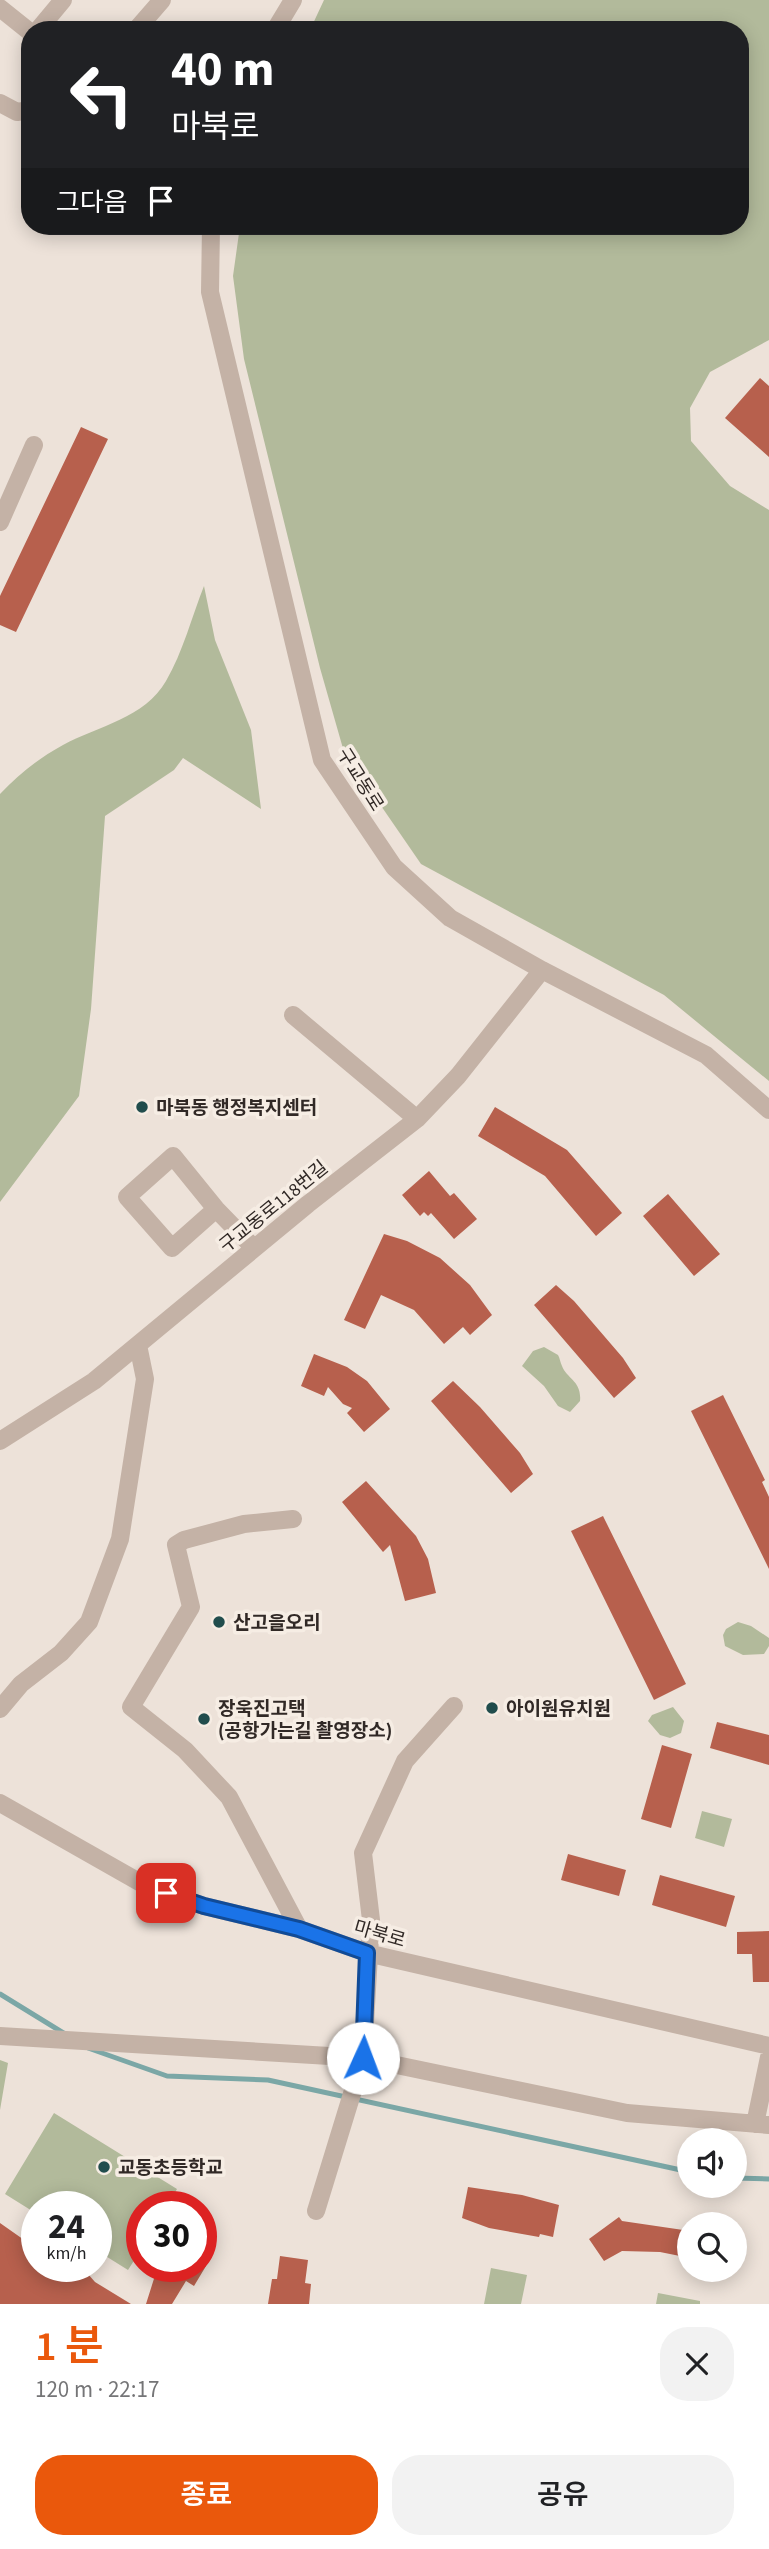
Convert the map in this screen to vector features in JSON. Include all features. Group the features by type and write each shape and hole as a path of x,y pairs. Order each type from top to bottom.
{"street":[{"path":"46,21 63,0"},
{"path":"144,21 162,0"},
{"path":"280,21 293,0"},
{"path":"0,8 21,25"},
{"path":"0,103 21,111"},
{"name":"구교동로","path":"211,235 210,292 322,760 394,867 450,918 542,970 706,1055 769,1110"},
{"path":"0,523 34,445"},
{"name":"구교동로118번길","path":"0,1441 94,1381 254,1248 417,1119 457,1076 542,970"},
{"path":"293,1015 417,1119"},
{"path":"216,1209 172,1248 127,1197 173,1156 216,1209 254,1248"},
{"path":"0,1709 21,1684 61,1653 89,1622 120,1539 145,1379 138,1345"},
{"path":"293,1519 244,1524 184,1540 177,1545 191,1607 131,1707 185,1750 229,1797 299,1929"},
{"path":"316,2211 363,2058 371,1920 363,1853 405,1761 454,1706"},
{"name":"마북로","path":"0,1803 148,1887 204,1906 299,1929 367,1953 769,2046"},
{"path":"0,2036 363,2058 627,2113 762,2125 769,2057"}],"green space":[{"path":"324,0 769,0 769,340 710,372 690,408 691,441 730,486 769,510 769,1081 664,995 421,864 344,752 320,668 244,359 233,276 239,235 749,235 749,21 314,21"},
{"path":"204,586 215,640 251,730 261,809 183,758 174,770 105,816 91,1009 79,1096 0,1202 0,794 46,755 77,738 120,720 157,694 177,658"},
{"path":"544,1347 558,1355 564,1370 579,1389 580,1401 570,1412 558,1406 544,1386 522,1366 533,1351"},
{"path":"738,1622 751,1626 769,1638 769,1646 764,1654 743,1655 725,1646 723,1635 726,1629"},
{"path":"673,1707 684,1721 681,1733 670,1738 660,1735 648,1721 652,1715"},
{"path":"702,1811 732,1819 724,1847 695,1838"},
{"path":"0,2060 8,2063 0,2110"},
{"path":"54,2113 177,2189 126,2191 126,2269 112,2260 112,2191 21,2191 21,2204 5,2194"},
{"path":"491,2268 527,2275 521,2304 484,2304"},
{"path":"658,2293 700,2301 700,2304 656,2304"}],"building":[{"path":"760,378 769,386 769,457 725,418"},
{"path":"81,427 108,439 16,632 0,625 0,596"},
{"path":"495,1107 567,1150 622,1213 596,1236 545,1176 478,1136"},
{"path":"429,1171 450,1196 454,1193 477,1219 454,1239 431,1213 428,1216 424,1212 420,1216 402,1195"},
{"path":"668,1194 720,1254 694,1276 643,1216"},
{"path":"384,1234 407,1241 440,1258 470,1285 492,1315 470,1335 463,1327 444,1344 414,1310 381,1295 365,1329 344,1320"},
{"path":"556,1285 574,1301 623,1358 636,1378 614,1398 534,1305"},
{"path":"314,1354 347,1367 367,1381 390,1409 364,1432 347,1413 352,1408 343,1404 328,1387 324,1396 301,1386"},
{"path":"453,1381 520,1453 533,1474 511,1493 431,1401"},
{"path":"723,1395 765,1480 762,1482 769,1497 769,1569 691,1411"},
{"path":"366,1481 416,1536 428,1559 436,1593 405,1601 390,1545 383,1552 342,1502"},
{"path":"603,1516 686,1684 654,1700 571,1531"},
{"path":"717,1722 769,1735 769,1765 710,1748"},
{"path":"662,1745 692,1754 671,1828 641,1819"},
{"path":"568,1854 626,1870 619,1896 561,1880"},
{"path":"660,1875 735,1896 726,1927 652,1905"},
{"path":"769,1931 769,1982 753,1982 752,1954 737,1954 737,1932"},
{"path":"468,2187 522,2195 559,2205 553,2237 489,2228 462,2218"},
{"path":"619,2217 622,2221 677,2229 677,2255 622,2251 604,2261 589,2239"},
{"path":"0,2223 21,2238 21,2282 95,2282 131,2304 0,2304"},
{"path":"280,2256 308,2260 305,2283 311,2284 309,2304 268,2304 272,2279 277,2279"},
{"path":"153,2282 185,2282 172,2304 146,2304"}],"waterway":[{"path":"0,1994 65,2034"},
{"path":"88,2048 167,2076 268,2080 677,2169"},
{"path":"747,2178 769,2179"}],"place":[{"name":"마북동 행정복지센터","path":"142,1107"},
{"name":"산고을오리","path":"219,1622"},
{"name":"아이원유치원","path":"492,1708"},
{"name":"장욱진고택 (공항가는길 촬영장소)","path":"204,1719"},
{"name":"교동초등학교","path":"104,2167"}],"route":[{"path":"166,1893 204,1906 299,1929 367,1953 363,2058"}]}
